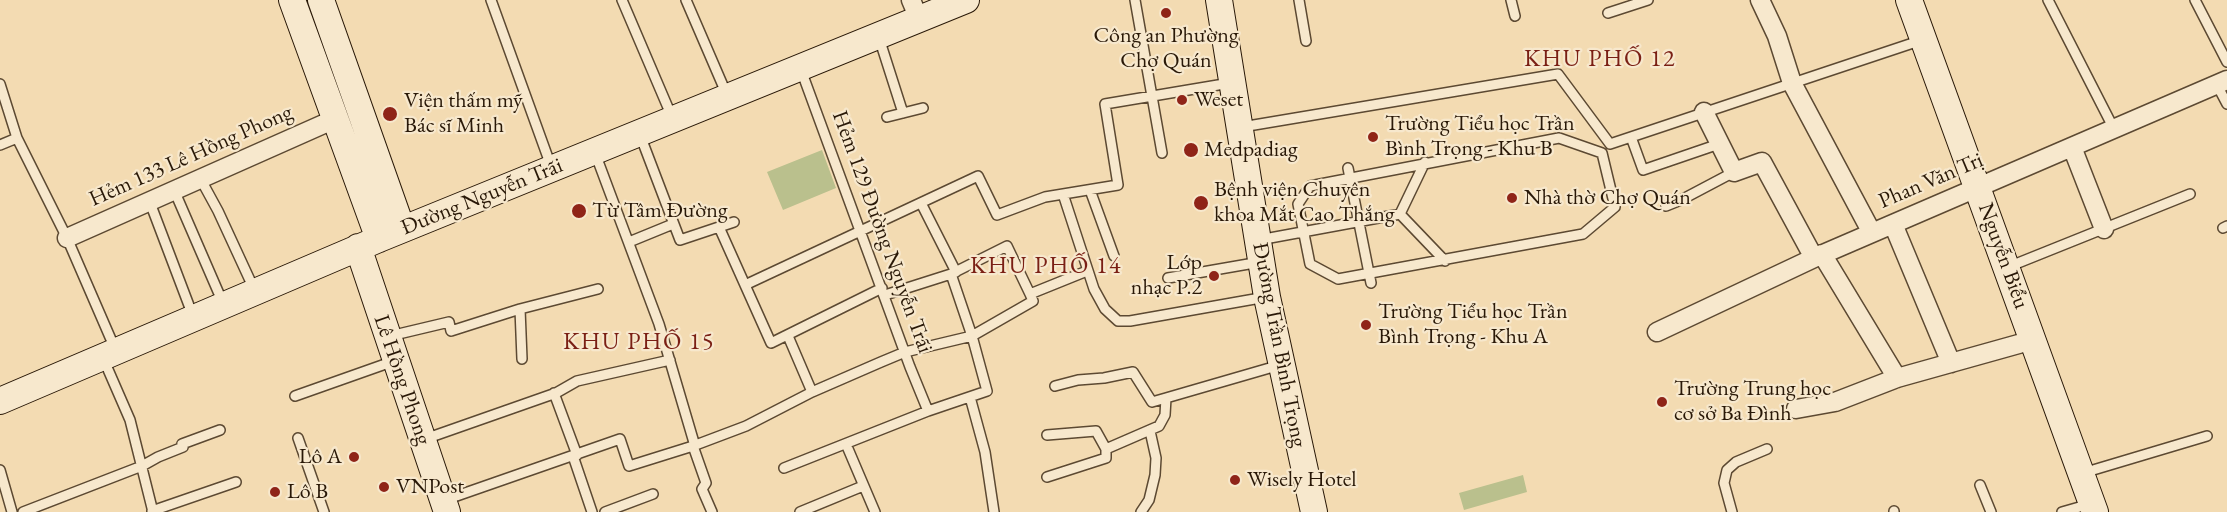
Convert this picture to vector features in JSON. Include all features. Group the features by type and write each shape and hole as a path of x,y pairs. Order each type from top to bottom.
{"main road":[{"name":"Lê Hồng Phong","path":"292,0 335,119 368,243 392,348 445,506"},
{"path":"321,0 402,229"},
{"name":"Đường Nguyễn Trãi","path":"0,401 368,243 878,36 915,10 966,0"},
{"name":"Đường Trần Bình Trọng","path":"1219,0 1267,297 1280,365 1314,512"},
{"name":"Nguyễn Biểu","path":"1909,0 2094,507"}],"street":[{"path":"1760,0 1777,36 1792,83 1872,233"},
{"name":"Phan Văn Trị","path":"1657,332 1818,256 2222,83"},
{"path":"1704,112 1734,172 1762,162 1818,256 1897,378"},
{"name":"Hẻm 133 Lê Hồng Phong","path":"67,238 335,119"},
{"path":"2072,147 2104,228"},
{"path":"1893,224 1951,363"},
{"path":"1796,409 1835,402 1897,378 2033,340"}],"lane":[{"path":"491,0 552,168"},
{"path":"622,0 673,119"},
{"path":"686,0 728,97"},
{"path":"1135,0 1162,153"},
{"path":"1299,0 1306,41"},
{"path":"1511,0 1515,16"},
{"path":"1608,13 1630,2 1648,0"},
{"path":"2048,0 2114,129"},
{"path":"2194,0 2227,62"},
{"path":"878,36 903,113"},
{"path":"1602,153 1610,144 1923,39"},
{"name":"Hẻm 129 Đường Nguyễn Trãi","path":"800,67 928,411"},
{"path":"1240,127 1558,74 1610,144"},
{"path":"745,285 978,176 997,215 1028,202 1118,185 1105,104 1232,82"},
{"path":"2222,83 2227,104"},
{"path":"0,84 17,138 67,238 109,354 130,420 153,512 236,482"},
{"path":"887,117 923,108"},
{"path":"639,133 680,240 734,222"},
{"path":"1631,137 1643,170 1719,144"},
{"path":"0,145 17,138"},
{"path":"1559,138 1602,153 1615,207 1583,234 1370,278 1338,279 1310,264 1298,204 1310,186 1349,173 1559,138"},
{"path":"594,151 670,360 706,483 702,489 712,512"},
{"path":"1400,214 1425,162"},
{"path":"1666,206 1734,172"},
{"path":"1349,173 1370,278"},
{"path":"200,178 255,291"},
{"path":"174,190 224,305"},
{"path":"1090,190 1114,256"},
{"path":"1063,194 1094,289 1113,318 1122,321 1267,297"},
{"path":"2007,268 2190,194"},
{"path":"149,200 194,318"},
{"path":"784,468 928,411 987,391 954,273 921,202"},
{"path":"1168,278 1259,252 1303,232 1400,214"},
{"path":"1400,214 1445,261"},
{"path":"629,242 673,224"},
{"path":"445,506 620,439 629,466 694,446 746,426 812,392 905,352 972,336 1033,301 1007,246 954,273 884,291 771,343 719,227"},
{"path":"1030,294 1087,271"},
{"path":"295,396 449,322 452,331 520,309 598,289"},
{"path":"520,309 522,359"},
{"path":"788,336 812,392"},
{"path":"422,439 554,393 585,378 627,371 670,360"},
{"path":"1054,386 1133,372 1152,402 1280,365"},
{"path":"554,393 592,512"},
{"path":"970,397 985,452 994,512"},
{"path":"1106,449 1159,426 1165,415 1166,398"},
{"path":"23,512 142,466 183,447 182,444 220,430"},
{"path":"1047,435 1096,431 1106,449 1106,458 1047,477"},
{"path":"1141,512 1149,500 1155,475 1156,458 1150,431"},
{"path":"2081,474 2207,436"},
{"path":"298,438 324,512"},
{"path":"846,444 875,512"},
{"path":"1732,512 1724,483 1726,470 1736,462 1767,449"},
{"path":"0,470 12,512"},
{"path":"1980,485 1991,512"},
{"path":"800,512 863,486"},
{"path":"605,512 653,494"},
{"path":"2062,512 2094,507"}],"green space":[{"path":"822,150 836,188 783,210 767,172"},
{"path":"1523,475 1527,492 1464,510 1459,493"}],"place":[{"name":"Công an Phường Chợ Quán","path":"1166,13"},
{"name":"Weset","path":"1182,100"},
{"name":"Viện thấm mỹ Bác sĩ Minh","path":"390,114"},
{"name":"Trường Tiểu học Trần Bình Trọng - Khu B","path":"1373,137"},
{"name":"Medpadiag","path":"1191,150"},
{"name":"Nhà thờ Chợ Quán","path":"1512,198"},
{"name":"Bệnh viện Chuyên khoa Mắt Cao Thắng","path":"1201,203"},
{"name":"Từ Tâm Đường","path":"579,211"},
{"name":"Lớp nhạc P.2","path":"1214,276"},
{"name":"Trường Tiểu học Trần Bình Trọng - Khu A","path":"1366,325"},
{"name":"Trường Trung học cơ sở Ba Đình","path":"1662,402"},
{"name":"Lô A","path":"354,457"},
{"name":"Wisely Hotel","path":"1235,480"},
{"name":"VNPost","path":"384,487"},
{"name":"Lô B","path":"275,492"}],"district":[{"name":"KHU PHỐ 12","path":"1600,59"},
{"name":"KHU PHỐ 14","path":"1046,266"},
{"name":"KHU PHỐ 15","path":"639,342"}]}
